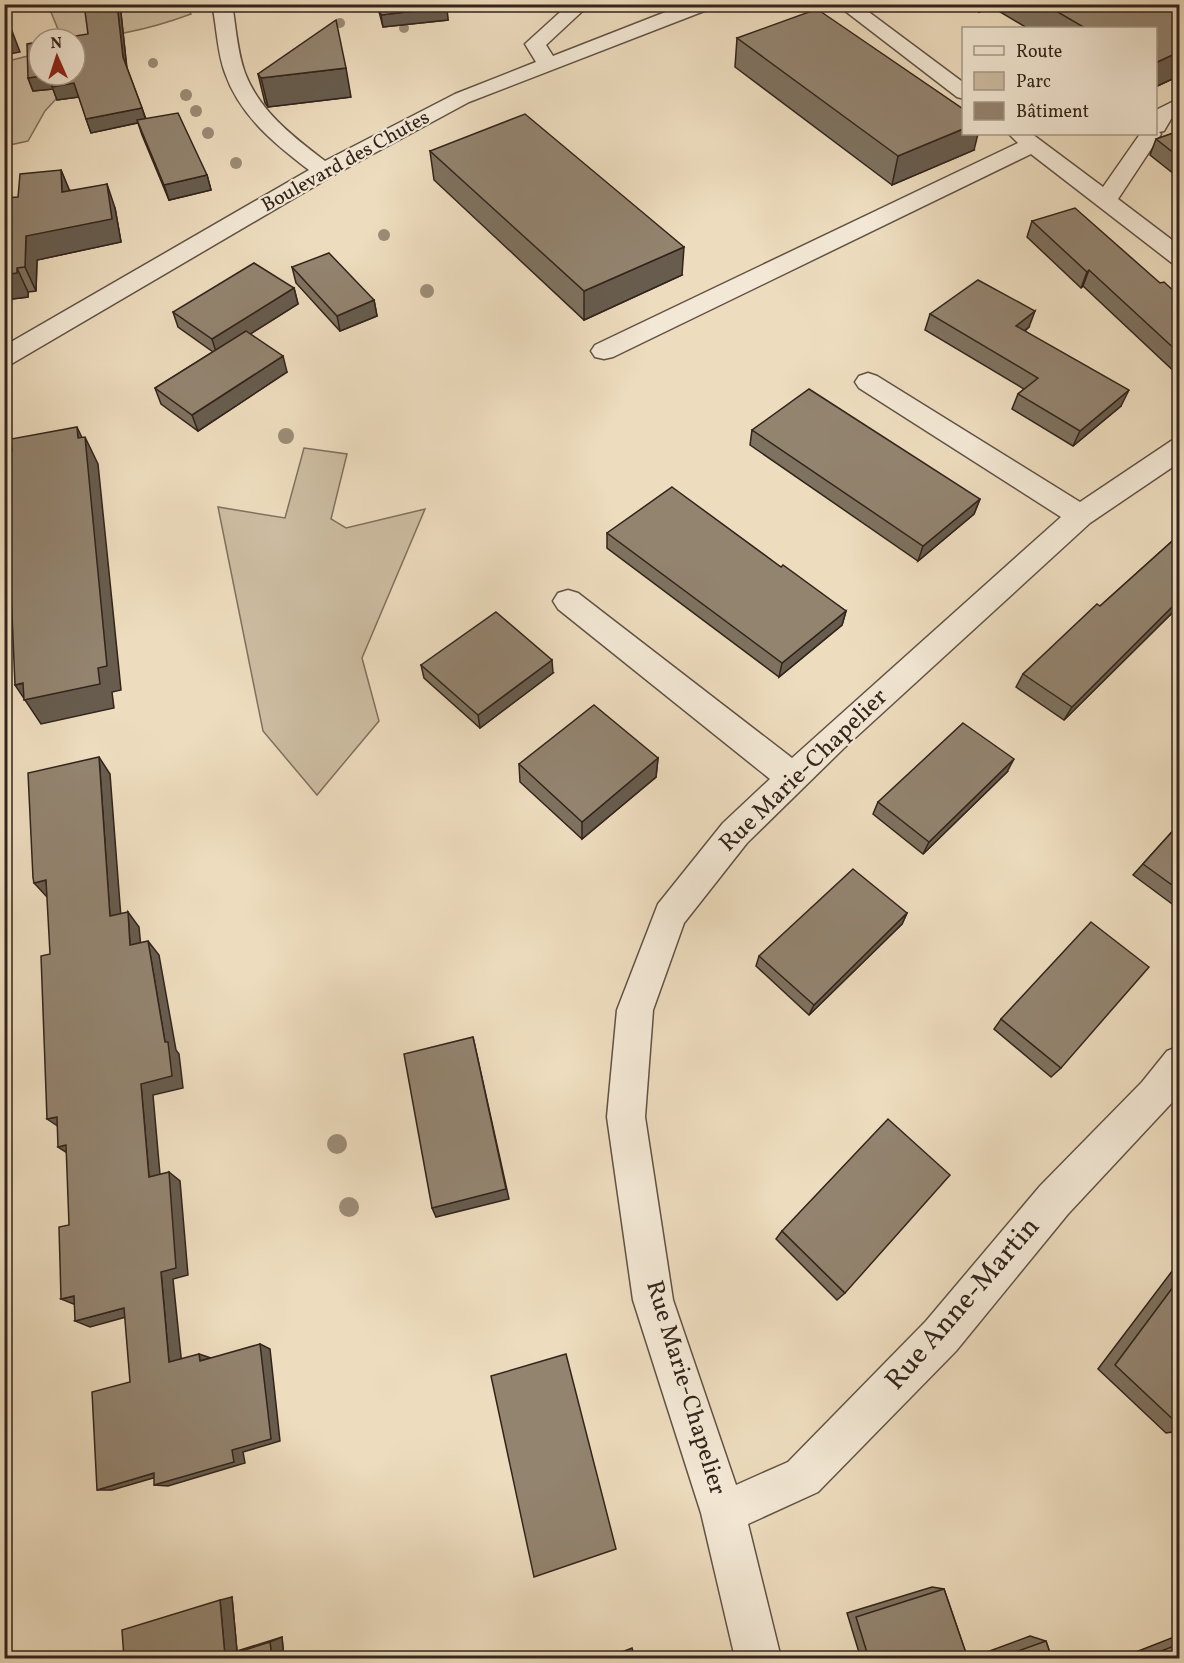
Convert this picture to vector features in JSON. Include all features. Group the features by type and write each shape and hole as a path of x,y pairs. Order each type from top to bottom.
{"street":[{"path":"222,4 234,71 247,102 270,127 324,171"},
{"name":"Boulevard des Chutes","path":"4,357 324,171 462,98 548,65 623,27 705,4"},
{"path":"845,4 962,92"},
{"path":"548,65 535,44 590,6"},
{"path":"1157,123 1163,115 1179,104"},
{"path":"1106,199 1149,135"},
{"path":"604,351 1026,139 1179,258"},
{"path":"868,382 1080,516"},
{"name":"Rue Marie-Chapelier","path":"758,1659 723,1513 653,1300 626,1117 634,1010 670,915 735,833 960,623 1080,516 1179,448"},
{"path":"568,601 793,778"},
{"name":"Rue Anne-Martin","path":"723,1513 803,1477 941,1336 1054,1200 1155,1095 1179,1064"}],"green space":[{"path":"48,5 186,5 191,14 159,25 96,37 87,38 87,27 57,27"},
{"path":"27,56 27,87 76,87 56,99 45,111 28,141 5,146 4,62"},
{"path":"87,74 97,74 87,80"},
{"path":"304,448 347,454 331,519 346,528 425,509 362,658 379,721 317,795 263,731 218,507 285,518"}],"building":[{"path":"84,4 117,4 123,57 142,108 86,119 75,87 87,87 88,34"},
{"path":"378,4 446,4 447,7 381,15"},
{"path":"1044,4 1179,4 1179,52 1157,62 1157,27 1083,27"},
{"path":"817,9 962,108 962,129 898,156 737,38"},
{"path":"4,11 13,36 4,38"},
{"path":"336,20 346,68 261,78 258,74"},
{"path":"178,113 207,175 164,185 137,120"},
{"path":"525,114 684,247 584,291 430,151"},
{"path":"1179,131 1179,157 1156,139"},
{"path":"61,170 62,192 107,184 112,219 26,236 25,267 17,268 17,273 4,275 4,198 18,197 20,174"},
{"path":"1075,208 1160,283 1164,282 1179,296 1179,353 1032,221"},
{"path":"329,253 374,300 337,316 292,267"},
{"path":"254,263 294,288 212,339 173,312"},
{"path":"978,280 1035,311 1016,326 1129,390 1080,431 1018,394 1038,378 930,314"},
{"path":"246,331 283,356 192,415 155,388"},
{"path":"809,389 980,499 923,546 752,430"},
{"path":"77,427 78,438 85,437 107,666 98,668 100,684 24,700 23,683 15,685 5,452 12,451 11,439"},
{"path":"672,487 781,567 783,565 846,611 782,663 607,533"},
{"path":"1179,535 1179,600 1072,707 1023,674 1097,604 1100,606"},
{"path":"496,612 552,660 478,715 421,665"},
{"path":"594,705 658,758 582,822 519,764"},
{"path":"963,723 1014,759 929,842 878,802"},
{"path":"99,757 110,916 128,912 130,945 148,941 165,1042 168,1042 172,1076 141,1084 149,1177 169,1172 176,1268 161,1272 169,1362 199,1354 200,1361 260,1344 271,1439 232,1450 234,1462 154,1485 154,1473 97,1490 92,1392 130,1382 124,1308 75,1321 74,1296 61,1299 59,1227 69,1225 66,1145 58,1147 57,1117 47,1119 41,956 50,954 46,880 34,883 33,878 28,773"},
{"path":"1179,824 1179,890 1143,864"},
{"path":"853,869 907,913 814,1005 759,956"},
{"path":"1091,922 1149,967 1061,1068 1001,1019"},
{"path":"473,1037 506,1189 432,1208 404,1054"},
{"path":"888,1119 950,1175 845,1293 782,1231"},
{"path":"1179,1279 1179,1425 1115,1365"},
{"path":"566,1354 616,1549 534,1577 491,1376"},
{"path":"944,1589 968,1659 869,1659 856,1617"},
{"path":"220,1600 225,1656 270,1642 272,1659 124,1659 122,1630"},
{"path":"1046,1641 1052,1659 996,1659"},
{"path":"1179,1644 1179,1659 1141,1659"},
{"path":"634,1654 635,1659 620,1659"}]}
